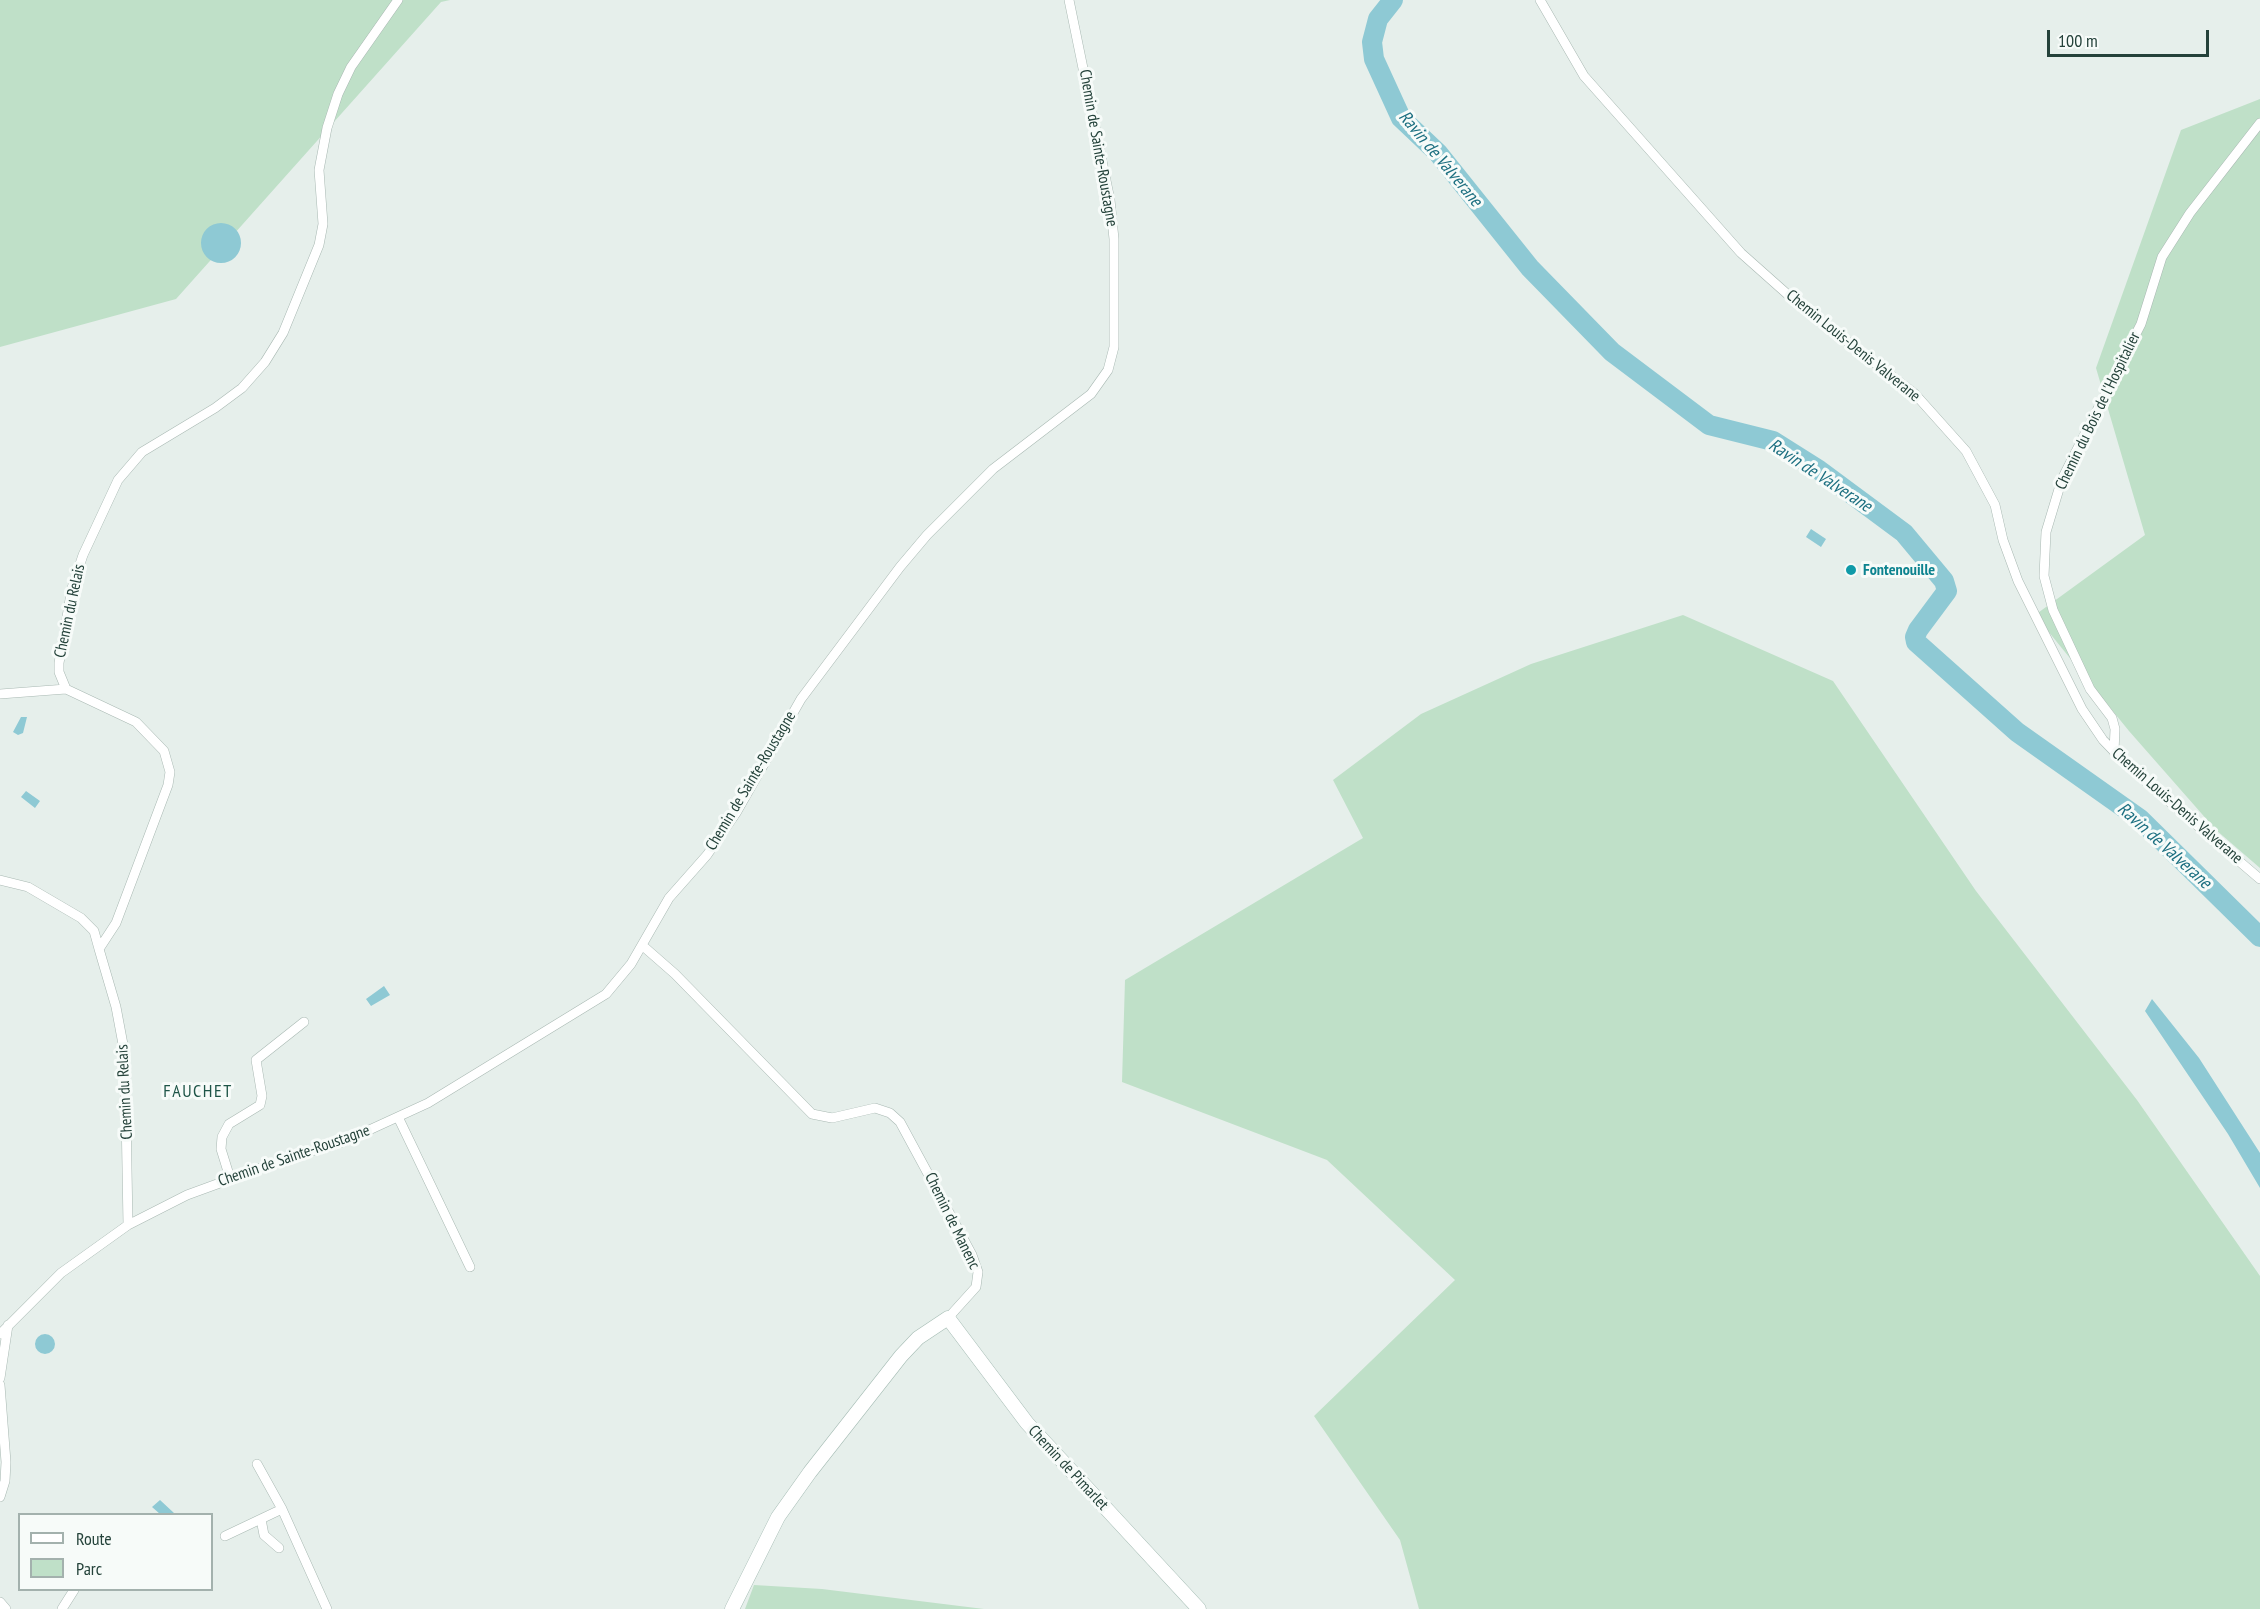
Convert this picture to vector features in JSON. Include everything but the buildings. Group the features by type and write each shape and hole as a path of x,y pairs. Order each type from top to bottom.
{"street":[{"name":"Chemin du Relais","path":"66,689 59,672 59,663 72,588 83,555 111,491 141,452 215,408 242,388 265,362 283,333 319,245 323,224 319,170 327,128 338,94 351,67 399,0"},
{"name":"Chemin de Sainte-Roustagne","path":"0,1334 61,1273 128,1225 187,1195 230,1178 343,1142 398,1117 459,1085 597,1000 625,974 644,946 669,898 707,855 736,813 801,699 900,567 927,535 993,469 1091,394 1108,370 1116,333 1113,230 1105,177 1069,0"},
{"name":"Chemin Louis-Denis Valverane","path":"1540,0 1584,76 1741,253 1795,301 1915,394 1966,451 1995,506 2003,540 2018,581 2082,709 2114,752 2260,879"},
{"name":"Chemin du Bois de l'Hospitalier","path":"2114,752 2115,729 2112,717 2090,689 2053,610 2047,588 2043,560 2050,515 2062,479 2141,324 2162,256 2190,213 2260,123"},
{"path":"0,694 66,689 136,722 164,752 170,772 168,785 117,923 99,949"},
{"name":"Chemin du Relais","path":"0,880 28,887 81,918 94,931 116,1007 125,1055 128,1225"},
{"name":"Chemin de Manenc","path":"644,946 675,974 812,1114 832,1118 875,1108 892,1114 900,1122 972,1255 978,1272 976,1287 948,1318 918,1338 901,1356 810,1472 778,1517 732,1609"},
{"path":"230,1178 221,1149 222,1137 229,1124 260,1105 262,1096 256,1060 304,1022"},
{"path":"398,1117 470,1267"},
{"name":"Chemin de Pimarlet","path":"948,1318 1027,1423 1199,1609"},
{"path":"0,1378 8,1325"},
{"path":"0,1385 6,1462 4,1486 0,1497"},
{"path":"257,1464 282,1509 327,1609"},
{"path":"225,1536 282,1509"},
{"path":"261,1519 264,1535 279,1548"},
{"path":"62,1609 73,1591"},
{"path":"0,1602 6,1609"}],"green space":[{"path":"0,0 450,0 441,2 176,299 0,347"},
{"path":"2260,99 2260,868 2216,830 2129,731 2035,615 2145,535 2096,368 2181,130"},
{"path":"1683,615 1833,681 1976,891 2137,1100 2260,1276 2260,1609 1419,1609 1400,1540 1314,1416 1455,1280 1327,1160 1122,1082 1125,980 1363,838 1333,780 1421,714 1531,664"},
{"path":"754,1585 822,1589 984,1609 745,1609"}],"water":[{"path":"221,223 235,229 241,243 235,257 221,263 207,257 201,243 207,229"},
{"path":"1811,529 1826,539 1821,547 1806,537"},
{"path":"21,717 27,717 23,733 18,735 13,732"},
{"path":"26,791 40,801 35,808 21,797"},
{"path":"384,986 390,995 371,1006 366,999"},
{"path":"2152,999 2199,1058 2260,1153 2260,1188 2228,1134 2145,1011"},
{"path":"45,1334 52,1337 55,1344 52,1351 45,1354 38,1351 35,1344 38,1337"},
{"path":"160,1500 174,1513 159,1513 152,1507"}],"waterway":[{"name":"Ravin de Valverane","path":"1393,0 1378,19 1372,42 1374,59 1401,118 1438,153 1530,268 1612,352 1709,425 1773,441 1819,470 1904,533 1944,581 1947,591 1918,630 1915,637 1916,642 2017,732 2140,819 2260,937"}],"place":[{"name":"Fontenouille","path":"1851,570"}],"district":[{"name":"FAUCHET","path":"198,1092"}]}
